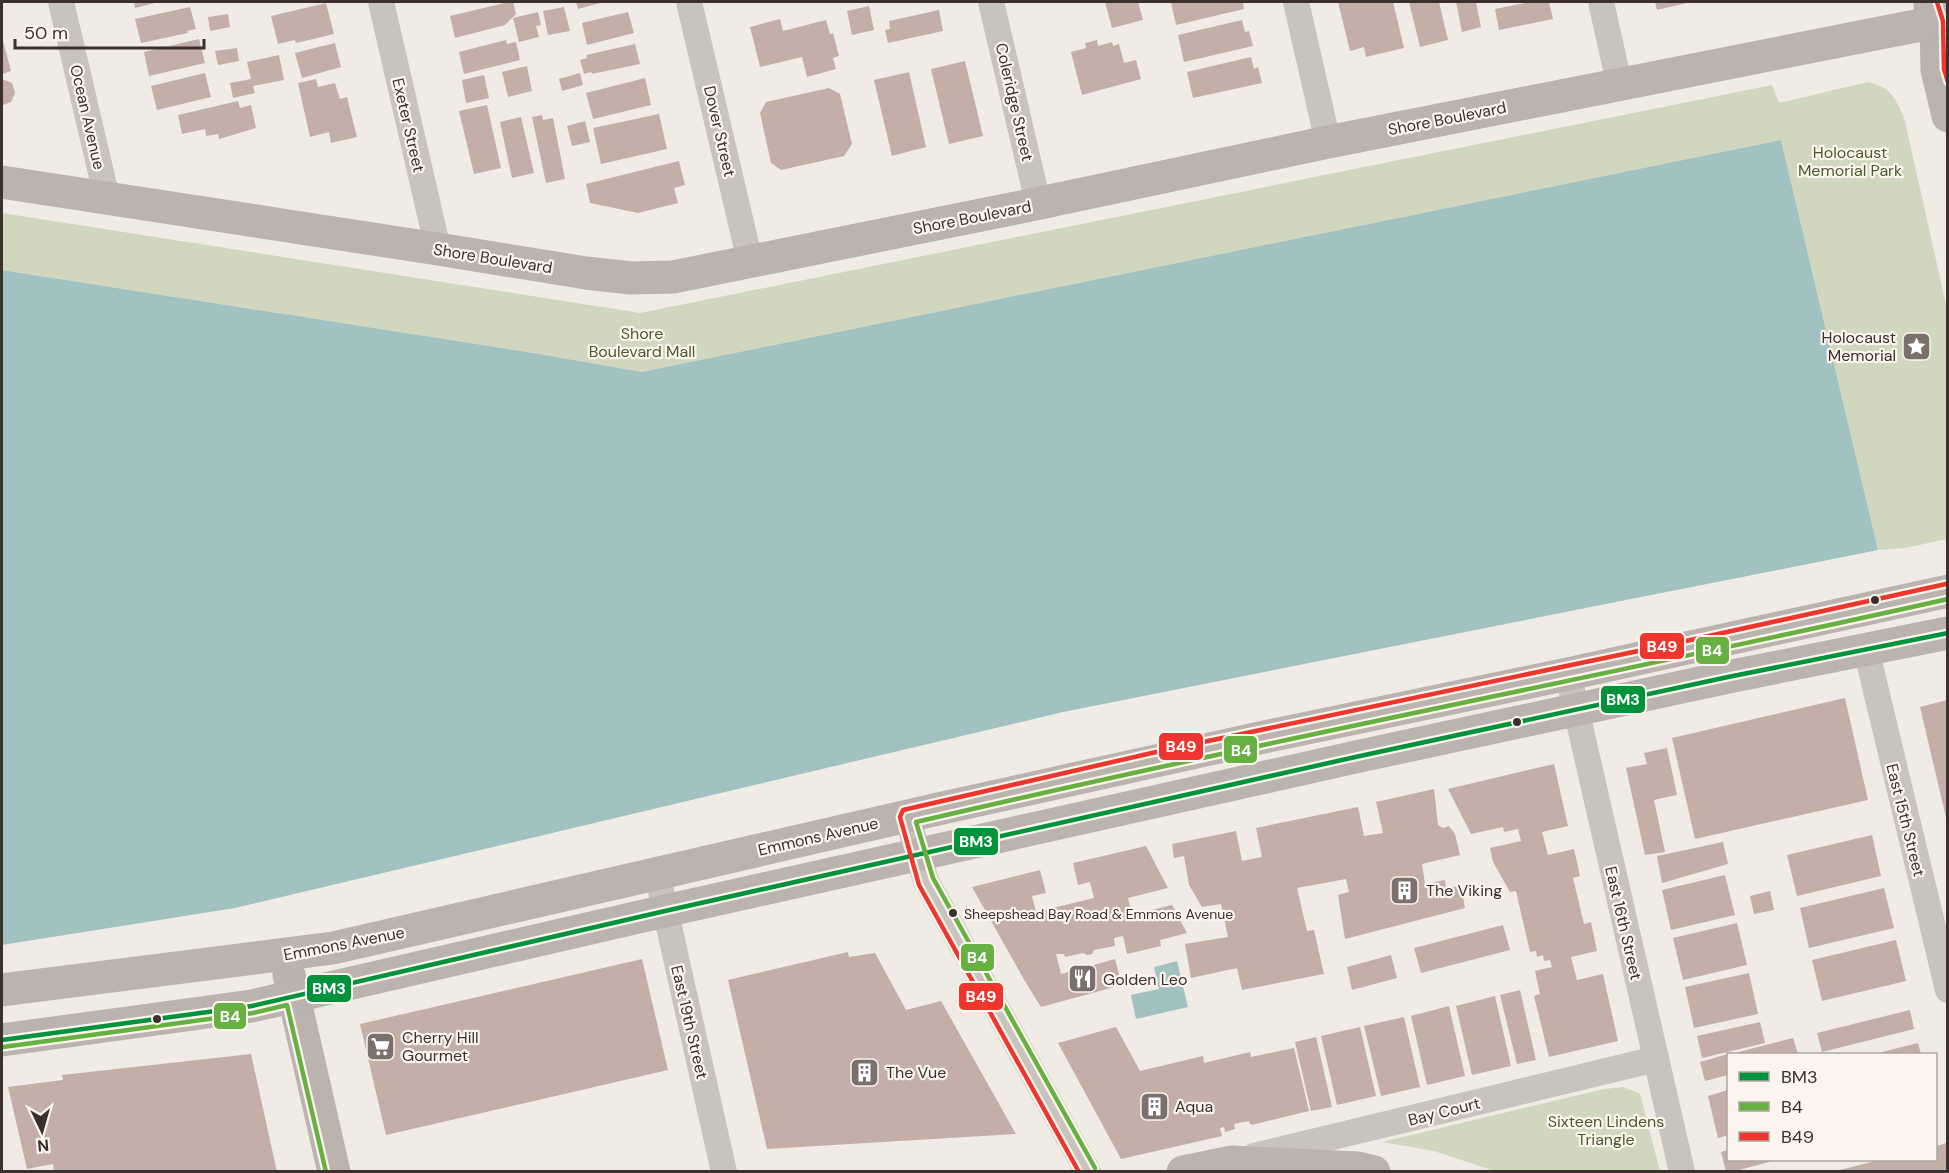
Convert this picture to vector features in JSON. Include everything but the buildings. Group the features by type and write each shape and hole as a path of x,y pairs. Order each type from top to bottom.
{"main road":[{"name":"Shore Boulevard","path":"2,182 586,273 631,278 673,277 1941,18 1937,69 1947,116"},
{"name":"Emmons Avenue","path":"2,990 333,948 1264,736 1568,674 1947,591"},
{"path":"2,1040 252,1006 665,911 1575,710 1947,633"},
{"path":"285,955 334,1172"},
{"path":"1183,1172 1232,1162 1358,1168 1374,1172"}],"street":[{"name":"Ocean Avenue","path":"61,2 107,198"},
{"name":"Exeter Street","path":"381,2 438,249"},
{"name":"Dover Street","path":"689,2 750,261"},
{"name":"Coleridge Street","path":"991,2 1038,203"},
{"path":"1296,2 1328,142"},
{"path":"1600,2 1619,83"},
{"name":"East 15th Street","path":"1866,649 1947,990"},
{"name":"East 16th Street","path":"1568,674 1682,1172"},
{"path":"907,816 926,881 1088,1172"},
{"name":"East 19th Street","path":"657,873 723,1172"},
{"name":"Bay Court","path":"1232,1162 1656,1059"}],"green space":[{"name":"Shore Boulevard Mall","path":"1868,82 1887,90 1898,104 1904,117 1947,309 1947,539 1905,548 1878,550 1781,140 641,372 534,353 2,270 2,213 640,313 1772,85 1779,103"},
{"name":"Sixteen Lindens Triangle","path":"1624,1087 1640,1094 1660,1171 1495,1171 1434,1151 1382,1142 1604,1089"}],"water":[{"path":"1781,140 1878,550 1063,712 235,908 2,945 2,270 534,353 641,372"},
{"path":"1177,961 1188,1007 1136,1019 1131,995 1159,989 1154,967"}],"transit line":[{"name":"B49","path":"1937,2 1943,21 1944,69 1948,82"},
{"name":"B49","path":"1079,1172 919,885 900,817 903,810 1165,750 1946,584"},
{"name":"B4","path":"1095,1168 933,878 916,822 1174,764 1948,599"},
{"name":"BM3","path":"2,1040 252,1006 1360,756 1728,677 1948,633"},
{"name":"B4","path":"3,1047 253,1013 287,1005 326,1172"}],"place":[{"name":"Holocaust Memorial","path":"1917,346"},
{"name":"The Viking","path":"1405,890"},
{"name":"Sheepshead Bay Road & Emmons Avenue","path":"953,913"},
{"name":"Golden Leo","path":"1082,979"},
{"name":"Cherry Hill Gourmet","path":"381,1046"},
{"name":"The Vue","path":"865,1072"},
{"name":"Aqua","path":"1154,1106"}],"park label":[{"name":"Holocaust Memorial Park","path":"1850,161"}]}
